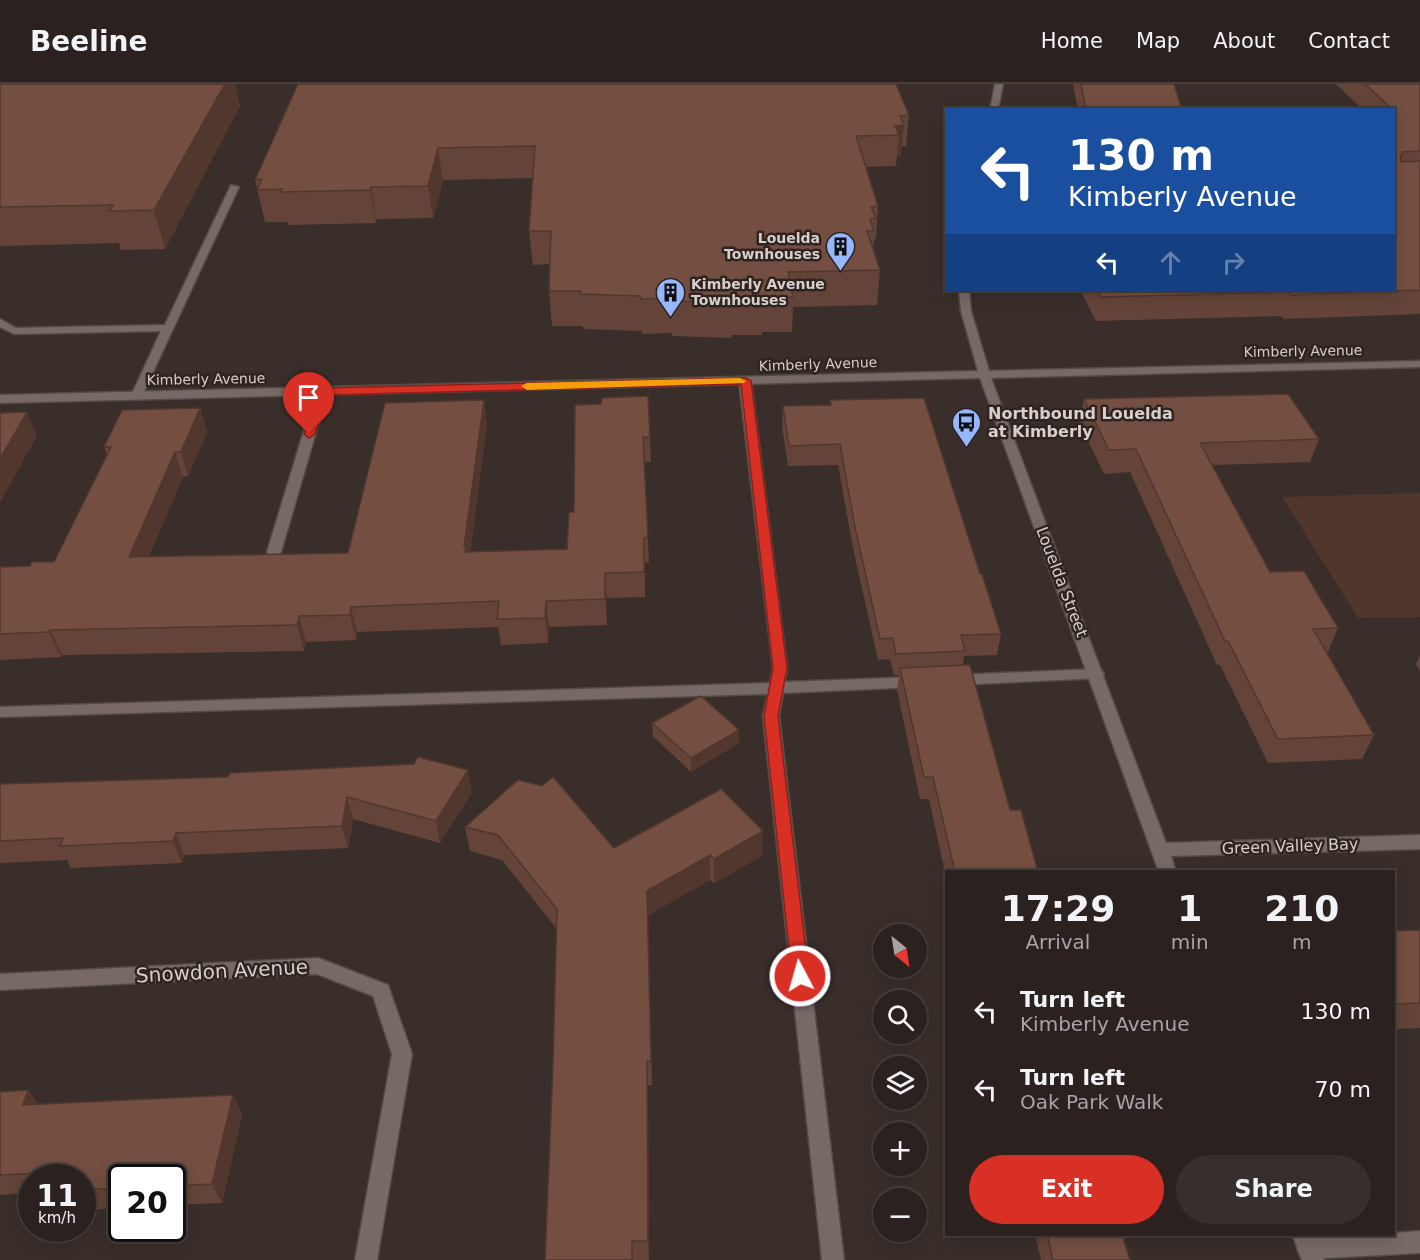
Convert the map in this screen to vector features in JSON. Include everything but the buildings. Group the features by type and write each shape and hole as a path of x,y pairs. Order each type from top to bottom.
{"street":[{"path":"995,108 999,84"},
{"path":"137,396 234,188"},
{"name":"Louelda Street","path":"964,291 966,311 984,374 1167,870"},
{"path":"0,322 14,331 169,328"},
{"name":"Kimberly Avenue","path":"0,399 1420,364"},
{"path":"746,381 780,668 771,716 833,1260"},
{"path":"274,552 322,392"},
{"path":"0,712 777,688 1096,674"},
{"name":"Green Valley Bay","path":"1160,850 1420,842"},
{"name":"Snowdon Avenue","path":"0,982 318,966 381,991 402,1054 366,1260"},
{"path":"1308,1247 1420,1242"}],"shaded area":[{"path":"1420,493 1420,617 1358,618 1282,497"}],"slow traffic":[{"path":"527,386 740,381"}],"place":[{"name":"Louelda Townhouses","path":"841,272"},
{"name":"Kimberly Avenue Townhouses","path":"670,318"},
{"name":"Northbound Louelda at Kimberly","path":"967,448"}],"route":[{"path":"309,434 322,392 746,381 780,668 771,716 800,976"}]}
